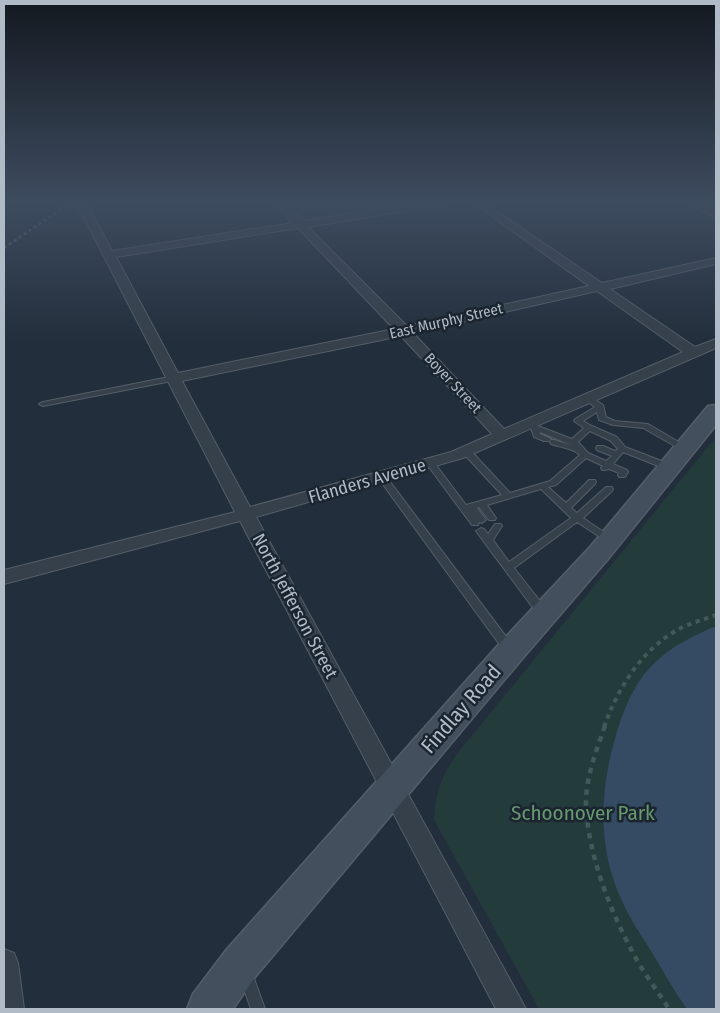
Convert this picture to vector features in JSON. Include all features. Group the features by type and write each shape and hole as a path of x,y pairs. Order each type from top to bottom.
{"main road":[{"name":"Findlay Road","path":"208,1009 242,964 609,539 716,411"}],"street":[{"name":"North Jefferson Street","path":"106,249 294,606 512,1009"},
{"path":"109,255 144,249"},
{"name":"Boyer Street","path":"325,249 502,436"},
{"path":"544,249 694,353"},
{"name":"East Murphy Street","path":"174,378 404,331 716,261"},
{"name":"Flanders Avenue","path":"4,577 247,514 467,452 502,436 594,403 716,343"},
{"path":"4,963 10,1009"}],"lane":[{"path":"43,404 174,378"},
{"path":"585,455 578,421 594,403 602,418 613,423 645,426 677,457"},
{"path":"532,426 537,435 568,447 582,438"},
{"path":"532,426 582,438 614,439 620,452"},
{"path":"602,445 620,452 677,457"},
{"path":"467,452 508,496"},
{"path":"606,467 620,452"},
{"path":"585,455 606,467 624,472 622,475"},
{"path":"472,506 553,483 585,455"},
{"path":"430,463 472,506 487,528 508,567 544,614"},
{"path":"382,477 511,651"},
{"path":"566,508 592,482"},
{"path":"544,487 577,518 609,539"},
{"path":"508,567 577,518 609,489"},
{"path":"242,964 258,1009"}],"path":[{"path":"669,1009 632,952 608,899 594,852 586,806 592,763 598,744 608,717 633,670 655,645 683,627 716,615"}],"green space":[{"name":"Schoonover Park","path":"716,437 716,1009 539,1009 434,820 440,786 456,755"}],"water":[{"path":"716,626 716,1009 687,1009 633,923 615,885 605,843 604,800 610,756 616,735 631,695 640,680 663,655 696,635"}]}
